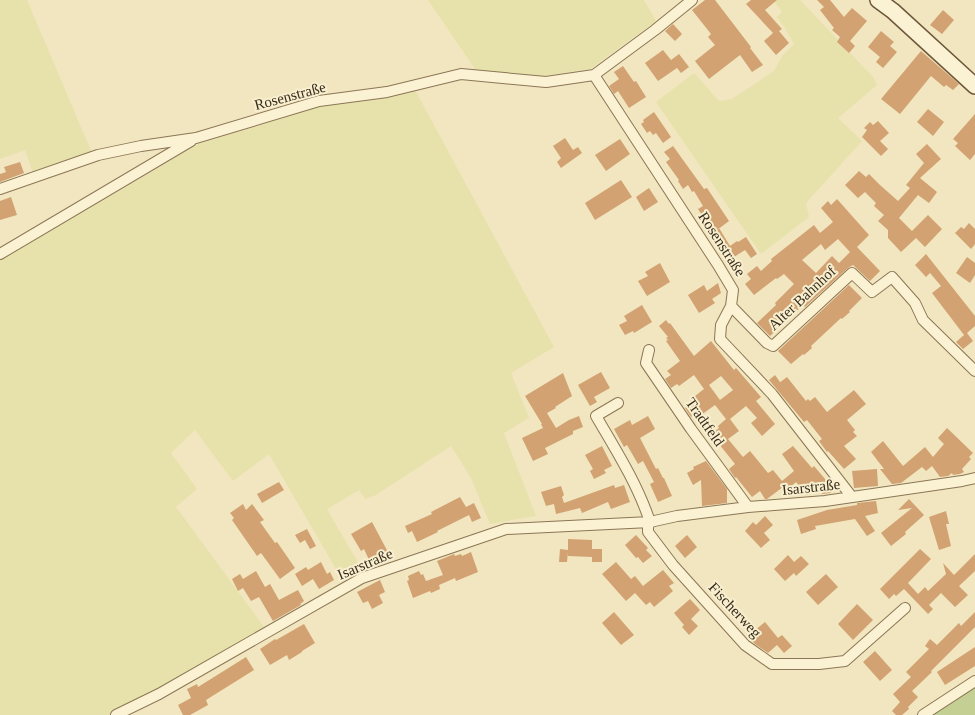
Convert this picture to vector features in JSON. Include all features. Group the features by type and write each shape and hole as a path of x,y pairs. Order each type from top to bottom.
{"street":[{"name":"Rosenstraße","path":"0,188 98,155 141,146 196,138 319,101 387,92 461,74 546,82 594,75 692,0"},
{"path":"878,0 975,86"},
{"name":"Rosenstraße","path":"594,75 733,290 731,306 721,326 720,338 772,394 852,497"},
{"path":"0,254 196,138"},
{"name":"Alter Bahnhof","path":"731,306 767,343 773,346 852,273 872,292 892,277 915,303 923,320 975,371"},
{"name":"Tradtfeld","path":"649,350 646,363 748,507"},
{"path":"618,403 596,416 618,453 650,522"},
{"name":"Isarstraße","path":"116,715 159,694 362,578 506,529 650,522 678,516 748,507 826,501 975,478"},
{"name":"Fischerweg","path":"650,522 648,532 673,565 745,645 772,664 819,664 844,661 905,608"},
{"path":"923,715 975,681"}],"shaded area":[{"path":"0,0 27,0 92,153 33,173 25,150 0,159"},
{"path":"428,0 644,0 656,21 590,69 542,76 477,72"},
{"path":"773,0 800,0 873,77 877,85 838,118 862,141 806,203 809,217 761,254 656,102 694,73 719,101 732,99 774,71 782,56 794,44 777,17 782,12"},
{"path":"415,90 554,347 511,373 529,418 504,433 536,516 490,524 471,478 451,446 376,495 365,499 359,490 327,509 363,571 343,581 269,454 233,481 195,430 171,453 197,489 176,507 264,627 157,691 109,715 0,715 0,257 119,191 198,144 318,106"}],"green space":[{"path":"975,685 975,715 926,715"}],"building":[{"path":"705,0 715,0 763,65 752,72 740,55 709,79 695,61 715,45 708,37 711,34 692,10"},
{"path":"751,0 777,0 765,10 782,29 779,31 789,43 776,55 764,41 773,33 746,4"},
{"path":"817,0 830,0 844,17 852,8 867,21 850,41 855,46 849,53 837,42 840,37 832,30 834,28 820,10 824,7"},
{"path":"943,10 954,20 942,34 930,25"},
{"path":"673,24 682,34 675,41 665,31"},
{"path":"881,31 894,42 890,46 897,52 883,68 876,62 880,57 868,47"},
{"path":"663,50 671,60 679,54 689,67 681,73 677,68 658,81 645,63"},
{"path":"921,51 959,84 953,90 946,85 944,87 931,76 900,114 881,99"},
{"path":"623,66 634,82 636,81 646,97 629,108 618,91 614,94 609,86 619,79 614,72"},
{"path":"928,109 944,122 933,136 917,122"},
{"path":"654,112 671,137 663,143 656,133 653,135 650,131 647,133 641,124 644,122 643,120"},
{"path":"975,114 975,154 970,160 955,146 958,143 953,139"},
{"path":"878,121 889,133 880,141 888,149 881,156 862,137 867,130 864,128 870,122 873,125"},
{"path":"565,138 573,150 578,147 582,153 561,168 557,162 561,158 553,146"},
{"path":"620,139 630,154 606,171 595,155"},
{"path":"927,144 941,159 920,178 937,192 929,203 918,195 899,218 912,231 928,215 942,229 925,247 916,238 901,252 888,238 888,230 878,221 884,215 874,206 876,203 865,192 858,198 845,185 859,171 866,177 869,174 898,201 910,188 906,185 924,163 916,154"},
{"path":"673,146 704,189 707,188 729,221 719,228 730,246 746,237 757,254 751,258 745,250 726,262 720,252 722,251 711,233 713,232 698,209 703,206 694,191 692,192 688,185 683,189 666,162 670,159 664,152"},
{"path":"20,162 24,173 0,182 0,174 6,172 4,167"},
{"path":"621,180 632,197 595,220 585,203"},
{"path":"649,188 658,202 644,211 636,197"},
{"path":"11,197 17,215 0,220 0,201"},
{"path":"837,199 869,235 857,247 880,271 870,281 853,265 805,307 803,305 770,336 757,323 794,284 784,274 754,295 745,284 751,279 747,274 757,266 761,271 772,261 771,259 814,225 820,233 833,222 821,208 828,201 831,205","holes":["838,239 850,252 839,263 832,256 816,273 802,260 821,244 825,250"]},
{"path":"969,223 975,229 975,244 971,249 955,233 961,227 964,229"},
{"path":"926,254 975,316 975,326 967,333 973,341 963,349 956,342 964,335 932,293 941,286 930,273 926,277 915,265"},
{"path":"967,257 975,263 975,275 970,283 956,273"},
{"path":"660,263 670,282 647,296 638,281 648,276 645,272"},
{"path":"718,283 721,293 712,299 715,303 699,313 688,295 704,285 707,291"},
{"path":"849,285 862,298 850,312 811,346 812,348 791,364 778,351"},
{"path":"642,305 652,322 634,333 633,331 625,335 619,325 627,321 624,316"},
{"path":"666,320 670,323 694,356 711,341 734,370 736,368 761,397 756,401 775,424 762,436 751,423 757,418 746,406 730,419 739,431 728,439 743,457 750,451 768,473 773,470 782,481 794,471 782,454 793,446 831,486 831,493 822,494 821,484 807,495 796,482 786,491 783,487 767,499 765,499 760,491 752,497 729,469 735,464 713,433 726,419 715,405 701,415 698,411 691,417 685,408 692,403 690,400 704,389 694,375 679,386 677,384 671,388 665,379 671,375 667,371 680,361 666,341 668,337 659,326","holes":["721,376 733,390 720,400 709,385"]},
{"path":"601,372 610,388 594,397 597,402 590,406 578,385"},
{"path":"563,373 572,396 547,413 556,428 579,416 583,427 545,448 548,454 533,461 522,438 543,428 525,396"},
{"path":"775,375 779,383 787,377 806,401 808,399 810,401 815,397 827,412 854,390 866,404 847,420 857,436 844,446 856,459 844,469 827,452 819,441 822,439 807,420 804,422 769,380"},
{"path":"648,416 655,429 640,438 656,469 658,468 664,478 672,496 658,502 650,484 654,482 643,461 638,464 627,445 624,447 614,429 630,420 632,425"},
{"path":"947,428 973,453 969,457 971,459 962,469 964,472 960,474 953,475 952,473 948,476 940,477 932,466 926,471 922,467 901,483 892,484 880,469 884,469 871,452 883,441 903,466 925,447 933,457 944,444 938,438"},
{"path":"602,446 612,466 604,470 606,473 594,479 590,471 593,469 585,455"},
{"path":"706,461 727,489 727,503 702,506 701,480 693,485 687,473 694,469 693,467"},
{"path":"877,469 878,486 854,488 852,471"},
{"path":"279,482 284,490 262,503 257,494"},
{"path":"614,485 615,488 624,485 630,502 611,509 608,502 582,513 580,508 556,514 554,504 546,506 541,492 561,486 564,503"},
{"path":"460,497 466,507 474,503 481,518 472,522 469,515 417,542 412,531 408,533 405,526 432,514 431,512"},
{"path":"909,499 924,515 905,532 906,534 891,546 881,533 912,508 898,510"},
{"path":"876,501 878,513 865,516 875,531 867,536 855,519 815,526 816,529 801,534 797,520 827,510"},
{"path":"243,504 246,510 252,504 264,520 260,522 295,568 280,579 261,553 257,556 232,520 234,518 230,513"},
{"path":"946,511 949,524 946,524 951,546 939,550 929,517"},
{"path":"765,516 773,525 764,533 770,540 761,548 745,531 753,522 756,525"},
{"path":"372,522 389,554 371,564 364,549 361,551 351,534"},
{"path":"307,529 316,546 310,549 305,540 300,543 295,535"},
{"path":"636,535 648,548 646,550 652,556 643,563 625,545"},
{"path":"687,535 697,547 685,558 675,546"},
{"path":"568,539 592,540 592,549 602,549 602,562 592,562 592,557 568,556 568,552 567,562 559,562 560,549 568,550"},
{"path":"920,549 931,559 908,583 918,594 925,587 928,591 946,574 943,563 954,575 975,554 975,571 959,586 968,595 955,607 941,593 929,605 933,609 928,614 904,589 889,599 880,589"},
{"path":"471,552 478,572 456,581 455,578 439,585 440,589 413,598 407,581 409,580 408,576 419,571 421,575 423,574 426,581 443,575 437,561 454,554 455,556 461,554 462,556"},
{"path":"788,555 794,562 801,556 809,564 796,576 794,573 785,581 774,569"},
{"path":"321,562 327,574 330,572 334,580 319,589 313,579 302,586 295,574 306,567 308,570"},
{"path":"616,562 631,579 635,576 643,586 663,570 674,583 669,586 673,591 654,607 650,602 646,605 635,593 626,601 602,574"},
{"path":"256,571 265,587 270,584 279,600 298,590 304,601 301,605 273,621 259,597 251,601 243,588 238,591 232,579 240,574 243,579"},
{"path":"826,574 838,587 818,605 806,592"},
{"path":"380,580 385,592 379,595 383,603 372,609 368,601 363,603 357,592"},
{"path":"690,599 700,610 691,619 698,626 689,635 682,627 684,625 674,613"},
{"path":"857,604 873,620 853,640 838,624"},
{"path":"614,612 634,635 621,645 602,623"},
{"path":"975,612 975,627 912,691 918,697 908,707 909,709 902,715 896,715 892,711 900,702 893,694 911,677 906,672 929,649 925,646 930,639 937,645 959,623 961,626"},
{"path":"765,622 778,638 782,635 792,646 784,653 777,645 768,653 755,644 748,636"},
{"path":"304,624 315,643 289,660 287,655 270,665 260,649"},
{"path":"975,647 975,666 945,685 937,672"},
{"path":"875,651 892,670 880,681 863,662"},
{"path":"246,657 254,670 206,700 208,705 190,715 183,715 178,705 191,698 187,689 197,684 198,687"}]}
